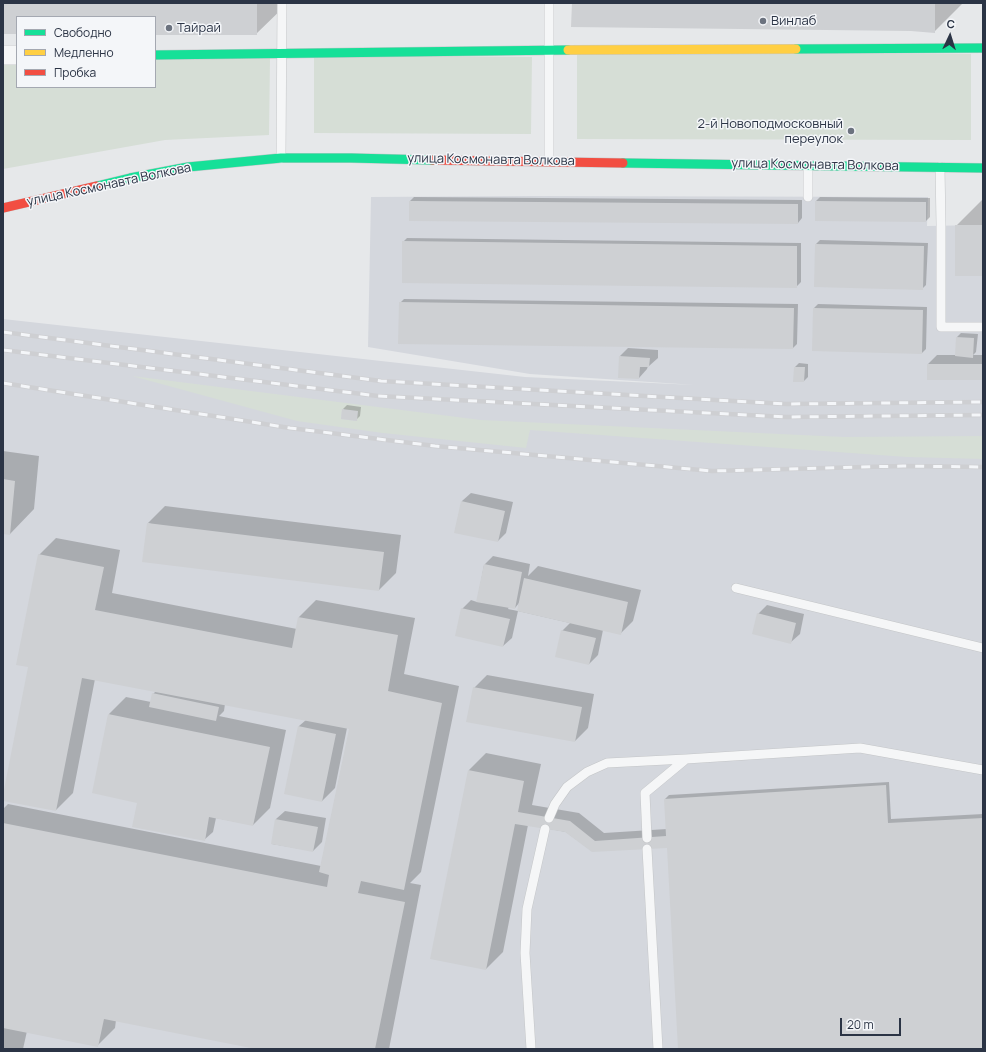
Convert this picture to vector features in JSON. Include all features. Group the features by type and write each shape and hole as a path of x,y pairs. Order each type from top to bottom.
{"main road":[{"path":"156,55 549,50 983,48"},
{"name":"улица Космонавта Волкова","path":"3,208 130,178 188,167 281,158 983,168"}],"street":[{"path":"3,55 16,55"}],"lane":[{"path":"281,158 282,3"},
{"path":"549,3 549,162"},
{"path":"808,166 808,197"},
{"path":"940,167 941,327 983,327"},
{"path":"736,588 983,648"},
{"path":"549,818 555,804 567,787 587,772 607,763 860,748 983,770"},
{"path":"647,838 644,793 686,759"},
{"path":"531,1049 525,953 527,909 545,829"},
{"path":"647,850 658,1049"}],"shaded area":[{"path":"577,53 971,54 971,140 577,139"},
{"path":"314,55 532,57 531,134 314,133"},
{"path":"270,58 269,135 165,140 3,169 3,62 16,62 16,88 156,88 156,60"},
{"path":"371,197 928,197 927,226 983,225 983,1049 3,1049 3,319 525,377 695,385 530,374 368,347"},
{"path":"132,376 481,420 844,437 983,436 983,459 907,457 530,430 526,448 383,433 297,421","holes":["342,409 358,411 356,421 341,419"]}],"building":[{"path":"3,3 257,3 257,35 156,35 156,16 16,16 16,34 3,34"},
{"path":"572,3 935,3 935,33 911,31 571,27"},
{"path":"409,201 798,204 798,224 409,221"},
{"path":"815,201 926,202 926,222 815,221"},
{"path":"955,225 983,225 983,276 955,276"},
{"path":"402,241 797,246 797,288 402,283"},
{"path":"815,244 924,246 923,290 814,287"},
{"path":"399,302 794,308 793,349 398,344"},
{"path":"813,308 923,310 922,354 812,351"},
{"path":"956,337 974,338 973,358 955,356"},
{"path":"619,356 650,358 649,367 640,367 639,379 618,378"},
{"path":"927,364 983,364 983,380 927,380"},
{"path":"794,367 805,367 804,382 793,382"},
{"path":"342,409 358,411 357,421 341,419"},
{"path":"3,479 15,481 10,535 3,534"},
{"path":"461,501 505,511 498,542 454,533"},
{"path":"147,523 384,552 379,591 142,562"},
{"path":"38,554 104,567 95,610 292,648 298,617 398,635 388,691 442,703 404,890 361,881 358,893 405,902 375,1049 256,1049 104,1019 98,1047 3,1028 3,823 327,887 329,875 319,872 349,729 82,678 56,811 3,801 28,667 16,665"},
{"path":"484,564 522,572 515,609 476,602"},
{"path":"524,578 628,602 621,635 517,611"},
{"path":"461,608 510,619 503,647 455,636"},
{"path":"757,613 796,623 791,644 752,634"},
{"path":"561,630 596,638 589,665 555,657"},
{"path":"473,687 582,707 575,742 466,722"},
{"path":"152,693 219,707 216,721 149,707"},
{"path":"108,714 270,747 253,826 209,817 205,841 132,827 137,803 92,793"},
{"path":"298,726 336,734 322,802 284,794"},
{"path":"468,770 524,781 518,812 570,821 595,841 666,836 664,799 886,785 888,823 983,818 983,1049 678,1049 667,848 592,852 565,832 515,824 486,970 430,959"},
{"path":"275,819 318,827 313,852 271,844"}],"railway":[{"path":"3,332 381,381 786,404 983,402"},
{"path":"3,350 378,396 786,417 983,415"},
{"path":"3,383 290,428 435,446 712,471 903,466 983,467"}],"traffic: fast":[{"path":"796,49 983,48"},
{"path":"156,55 568,50"},
{"path":"97,186 188,167 281,158 432,160"},
{"path":"623,163 983,168"}],"traffic: slow":[{"path":"568,50 796,49"}],"traffic: jam":[{"path":"432,160 623,163"},
{"path":"3,208 97,186"}],"place":[{"name":"Винлаб","path":"763,21"},
{"name":"Тайрай","path":"169,28"},
{"name":"2-й Новоподмосковный переулок","path":"851,131"}]}
